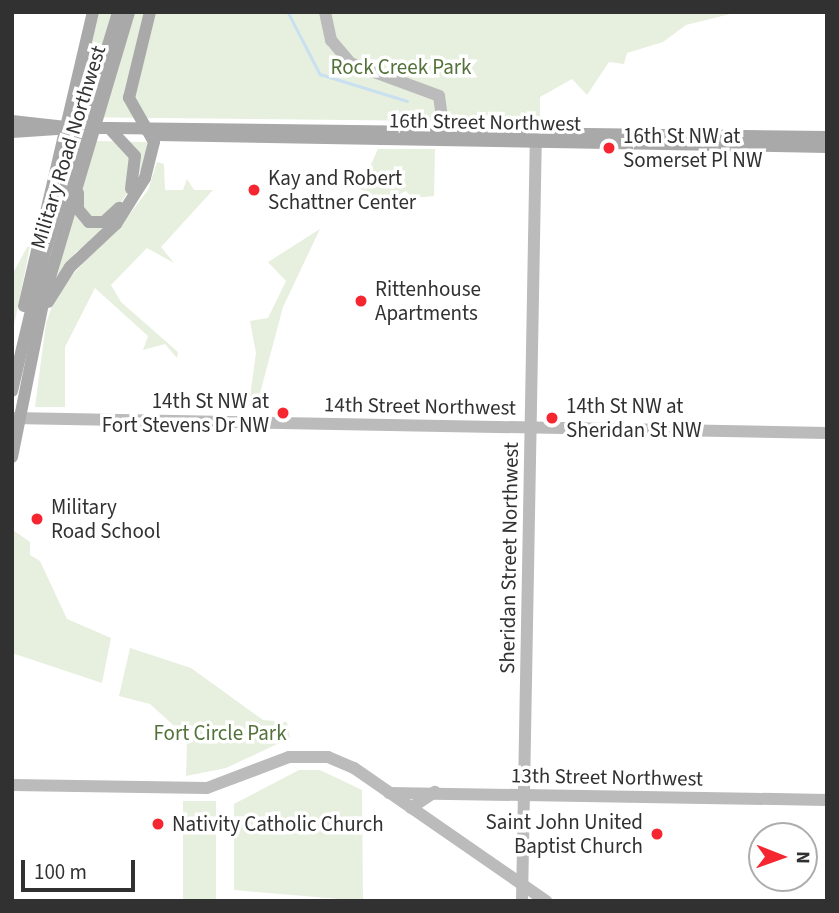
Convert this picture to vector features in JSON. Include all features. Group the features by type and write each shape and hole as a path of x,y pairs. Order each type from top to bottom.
{"main road":[{"path":"17,369 41,218 71,127 93,12"},
{"path":"80,76 103,12"},
{"name":"Military Road Northwest","path":"12,391 118,12"},
{"name":"Military Road Northwest","path":"12,457 17,418 40,318 129,12"},
{"path":"40,318 70,267 135,199 154,144 129,98 150,12"},
{"name":"16th Street Northwest","path":"12,121 71,127 536,137 827,147"},
{"name":"16th Street Northwest","path":"12,132 71,127"},
{"path":"80,174 80,214 89,222 104,222 127,196 137,171 133,151 109,128"},
{"name":"16th Street Northwest","path":"536,137 827,137"}],"street":[{"path":"325,12 328,35 344,58 434,92 444,106 445,135"},
{"name":"Sheridan Street Northwest","path":"522,901 536,137"},
{"name":"14th Street Northwest","path":"17,418 827,433"},
{"path":"12,785 207,788 283,759 313,755 349,765 522,887 546,901"},
{"path":"411,808 435,792"},
{"name":"13th Street Northwest","path":"389,793 827,800"}],"green space":[{"name":"Rock Creek Park","path":"88,12 738,12 686,25 663,42 627,53 624,64 609,62 587,95 572,79 540,97 540,122 64,117"},
{"path":"95,141 147,142 146,162 104,231 76,252 53,286"},
{"path":"378,149 435,149 434,196 412,198 406,191 385,201 360,189"},
{"path":"157,162 164,164 165,190 183,190 187,179 194,190 213,190 161,247 174,263 147,248 111,285 121,302 178,352 177,358 165,344 143,350 148,336 95,288 65,347 65,407 35,407 46,323 58,290 129,215 148,190"},
{"path":"320,229 283,307 259,397 250,396 256,353 250,321 268,318 286,281 268,262"},
{"path":"31,240 25,272 12,335 12,275"},
{"path":"13,530 30,542 30,555 40,561 67,619 111,638 102,683 12,653"},
{"name":"Fort Circle Park","path":"130,648 191,668 263,720 287,722 290,738 226,768 186,776 187,742 150,704 119,696"},
{"path":"299,770 320,770 362,790 363,901 234,890 234,804"},
{"name":"Fort Circle Park","path":"183,801 216,801 216,901 183,901"}],"waterway":[{"path":"288,12 320,74 407,101"}],"place":[{"name":"16th St NW at Somerset Pl NW","path":"609,148"},
{"name":"Kay and Robert Schattner Center","path":"254,190"},
{"name":"Rittenhouse Apartments","path":"361,301"},
{"name":"14th St NW at Fort Stevens Dr NW","path":"283,413"},
{"name":"14th St NW at Sheridan St NW","path":"552,418"},
{"name":"Military Road School","path":"37,519"},
{"name":"Nativity Catholic Church","path":"158,824"},
{"name":"Saint John United Baptist Church","path":"657,834"}]}
